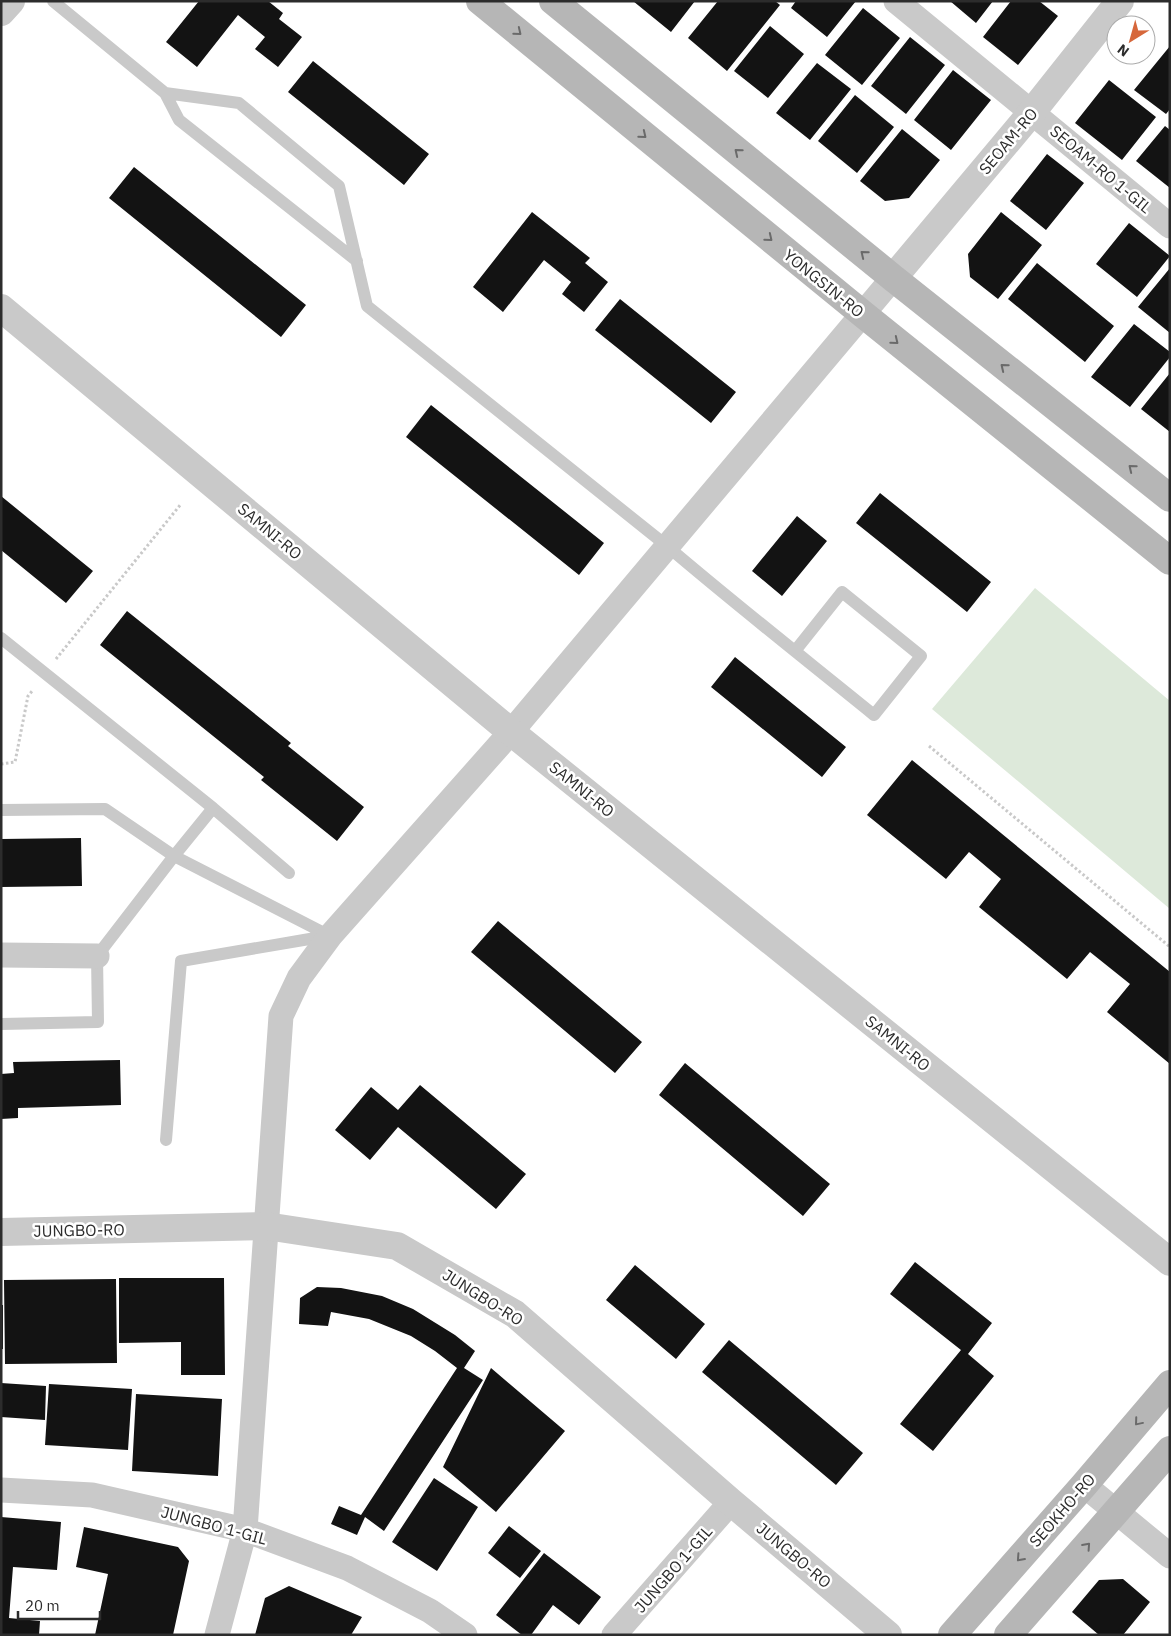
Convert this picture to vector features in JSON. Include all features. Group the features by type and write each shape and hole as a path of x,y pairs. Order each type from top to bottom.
{"main road":[{"name":"YONGSIN-RO","path":"480,1 864,315 1170,561"},
{"path":"553,1 893,278 1170,498"},
{"name":"SEOKHO-RO","path":"952,1635 1170,1384"},
{"path":"1008,1635 1170,1450"}],"street":[{"path":"1,12 11,1"},
{"name":"SEOAM-RO 1-GIL","path":"896,1 1170,226"},
{"name":"SEOAM-RO","path":"893,278 1032,112 1120,1"},
{"path":"217,1635 245,1530 281,1016 299,978 330,936 510,732 864,315 893,278"},
{"name":"SAMNI-RO","path":"1,308 510,732 1170,1262"},
{"path":"1,955 97,956"},
{"name":"JUNGBO-RO","path":"1,1232 266,1226 397,1246 515,1314 888,1635"},
{"path":"1084,1485 1170,1556"},
{"name":"JUNGBO 1-GIL","path":"1,1490 92,1495 245,1530 347,1568 430,1610 465,1635"},
{"name":"JUNGBO 1-GIL","path":"614,1635 732,1502"}],"lane":[{"path":"52,1 165,93 179,120 357,261"},
{"path":"165,93 239,103 339,186 367,306 667,546 795,651 874,715 922,656 842,592 795,651"},
{"path":"1,638 213,808 290,873"},
{"path":"1,1024 98,1022 97,956 213,808"},
{"path":"1,810 105,809 174,856 330,936"},
{"path":"166,1140 181,961 330,936"}],"path":[{"path":"1,764 15,762 28,696 181,504"},
{"path":"930,746 1170,946"}],"green space":[{"path":"1035,588 1170,701 1170,909 932,709"}],"building":[{"path":"199,1 268,1 283,13 279,19 302,37 278,67 255,49 265,37 238,15 197,67 166,42"},
{"path":"633,1 695,1 671,32"},
{"path":"718,1 775,1 780,5 727,71 688,38"},
{"path":"796,1 856,1 827,37 791,8"},
{"path":"950,1 993,1 976,23"},
{"path":"1011,1 1039,1 1058,16 1018,65 983,37"},
{"path":"863,8 900,38 862,85 825,55"},
{"path":"770,26 804,54 768,98 734,71"},
{"path":"910,37 945,65 906,114 871,86"},
{"path":"1170,46 1170,109 1166,114 1134,90"},
{"path":"313,61 429,154 404,185 288,92"},
{"path":"817,63 851,89 810,140 776,113"},
{"path":"953,70 991,100 951,150 914,120"},
{"path":"1109,80 1156,117 1122,160 1075,123"},
{"path":"855,95 894,127 857,173 818,141"},
{"path":"1165,126 1170,130 1170,188 1136,161"},
{"path":"902,129 940,160 909,198 885,201 860,181"},
{"path":"1047,154 1084,183 1046,230 1010,201"},
{"path":"134,167 306,305 281,337 109,198"},
{"path":"532,212 590,258 585,263 608,282 584,312 562,294 571,282 544,260 503,312 473,287"},
{"path":"1001,212 1042,245 998,299 970,277 968,254"},
{"path":"1129,223 1170,256 1137,297 1096,264"},
{"path":"1037,263 1114,326 1085,362 1008,299"},
{"path":"1170,268 1170,333 1138,307"},
{"path":"620,299 736,392 711,423 595,330"},
{"path":"1134,324 1170,352 1170,357 1130,407 1091,377"},
{"path":"1170,373 1170,432 1141,409"},
{"path":"431,405 604,543 579,575 406,437"},
{"path":"880,493 991,582 967,612 856,523"},
{"path":"1,496 93,571 66,603 1,550"},
{"path":"797,516 827,541 782,596 752,571"},
{"path":"127,611 291,743 288,746 364,807 337,841 261,780 264,777 100,645"},
{"path":"735,657 846,747 822,777 711,687"},
{"path":"912,760 1170,972 1170,1064 1107,1012 1130,984 1090,952 1067,979 979,907 1001,879 969,852 946,879 867,815"},
{"path":"81,838 82,886 1,887 1,839"},
{"path":"498,921 642,1042 615,1073 471,952"},
{"path":"120,1060 121,1105 18,1108 18,1118 1,1119 1,1074 14,1073 13,1062"},
{"path":"685,1063 830,1184 803,1216 659,1095"},
{"path":"420,1085 526,1174 496,1209 398,1127 370,1160 335,1130 371,1087 398,1110"},
{"path":"915,1262 992,1323 968,1354 994,1376 933,1451 900,1424 961,1350 890,1294"},
{"path":"635,1265 705,1324 676,1359 606,1300"},
{"path":"119,1278 224,1278 225,1375 181,1375 181,1342 119,1343"},
{"path":"116,1279 117,1363 5,1364 4,1280"},
{"path":"317,1287 341,1288 382,1296 413,1309 455,1335 475,1351 464,1368 483,1380 384,1531 365,1517 357,1535 331,1524 339,1506 361,1515 457,1368 411,1336 369,1319 331,1312 328,1326 299,1324 300,1298"},
{"path":"1,1305 3,1305 3,1349 1,1349"},
{"path":"729,1340 863,1453 836,1485 702,1372"},
{"path":"491,1368 565,1431 496,1512 443,1467"},
{"path":"1,1383 46,1386 45,1420 1,1417"},
{"path":"49,1384 132,1389 128,1450 45,1445"},
{"path":"136,1394 222,1399 218,1476 132,1471"},
{"path":"434,1478 478,1507 437,1571 392,1542"},
{"path":"1,1517 61,1522 57,1570 13,1567 9,1618 40,1621 39,1635 1,1635"},
{"path":"509,1526 541,1551 520,1578 488,1553"},
{"path":"84,1527 178,1547 189,1561 173,1635 95,1635 108,1574 76,1567"},
{"path":"544,1553 601,1597 579,1625 553,1605 531,1635 522,1635 496,1615"},
{"path":"1123,1579 1150,1602 1123,1635 1099,1635 1072,1612 1099,1580"},
{"path":"289,1586 362,1617 351,1635 255,1635 265,1598"}]}
